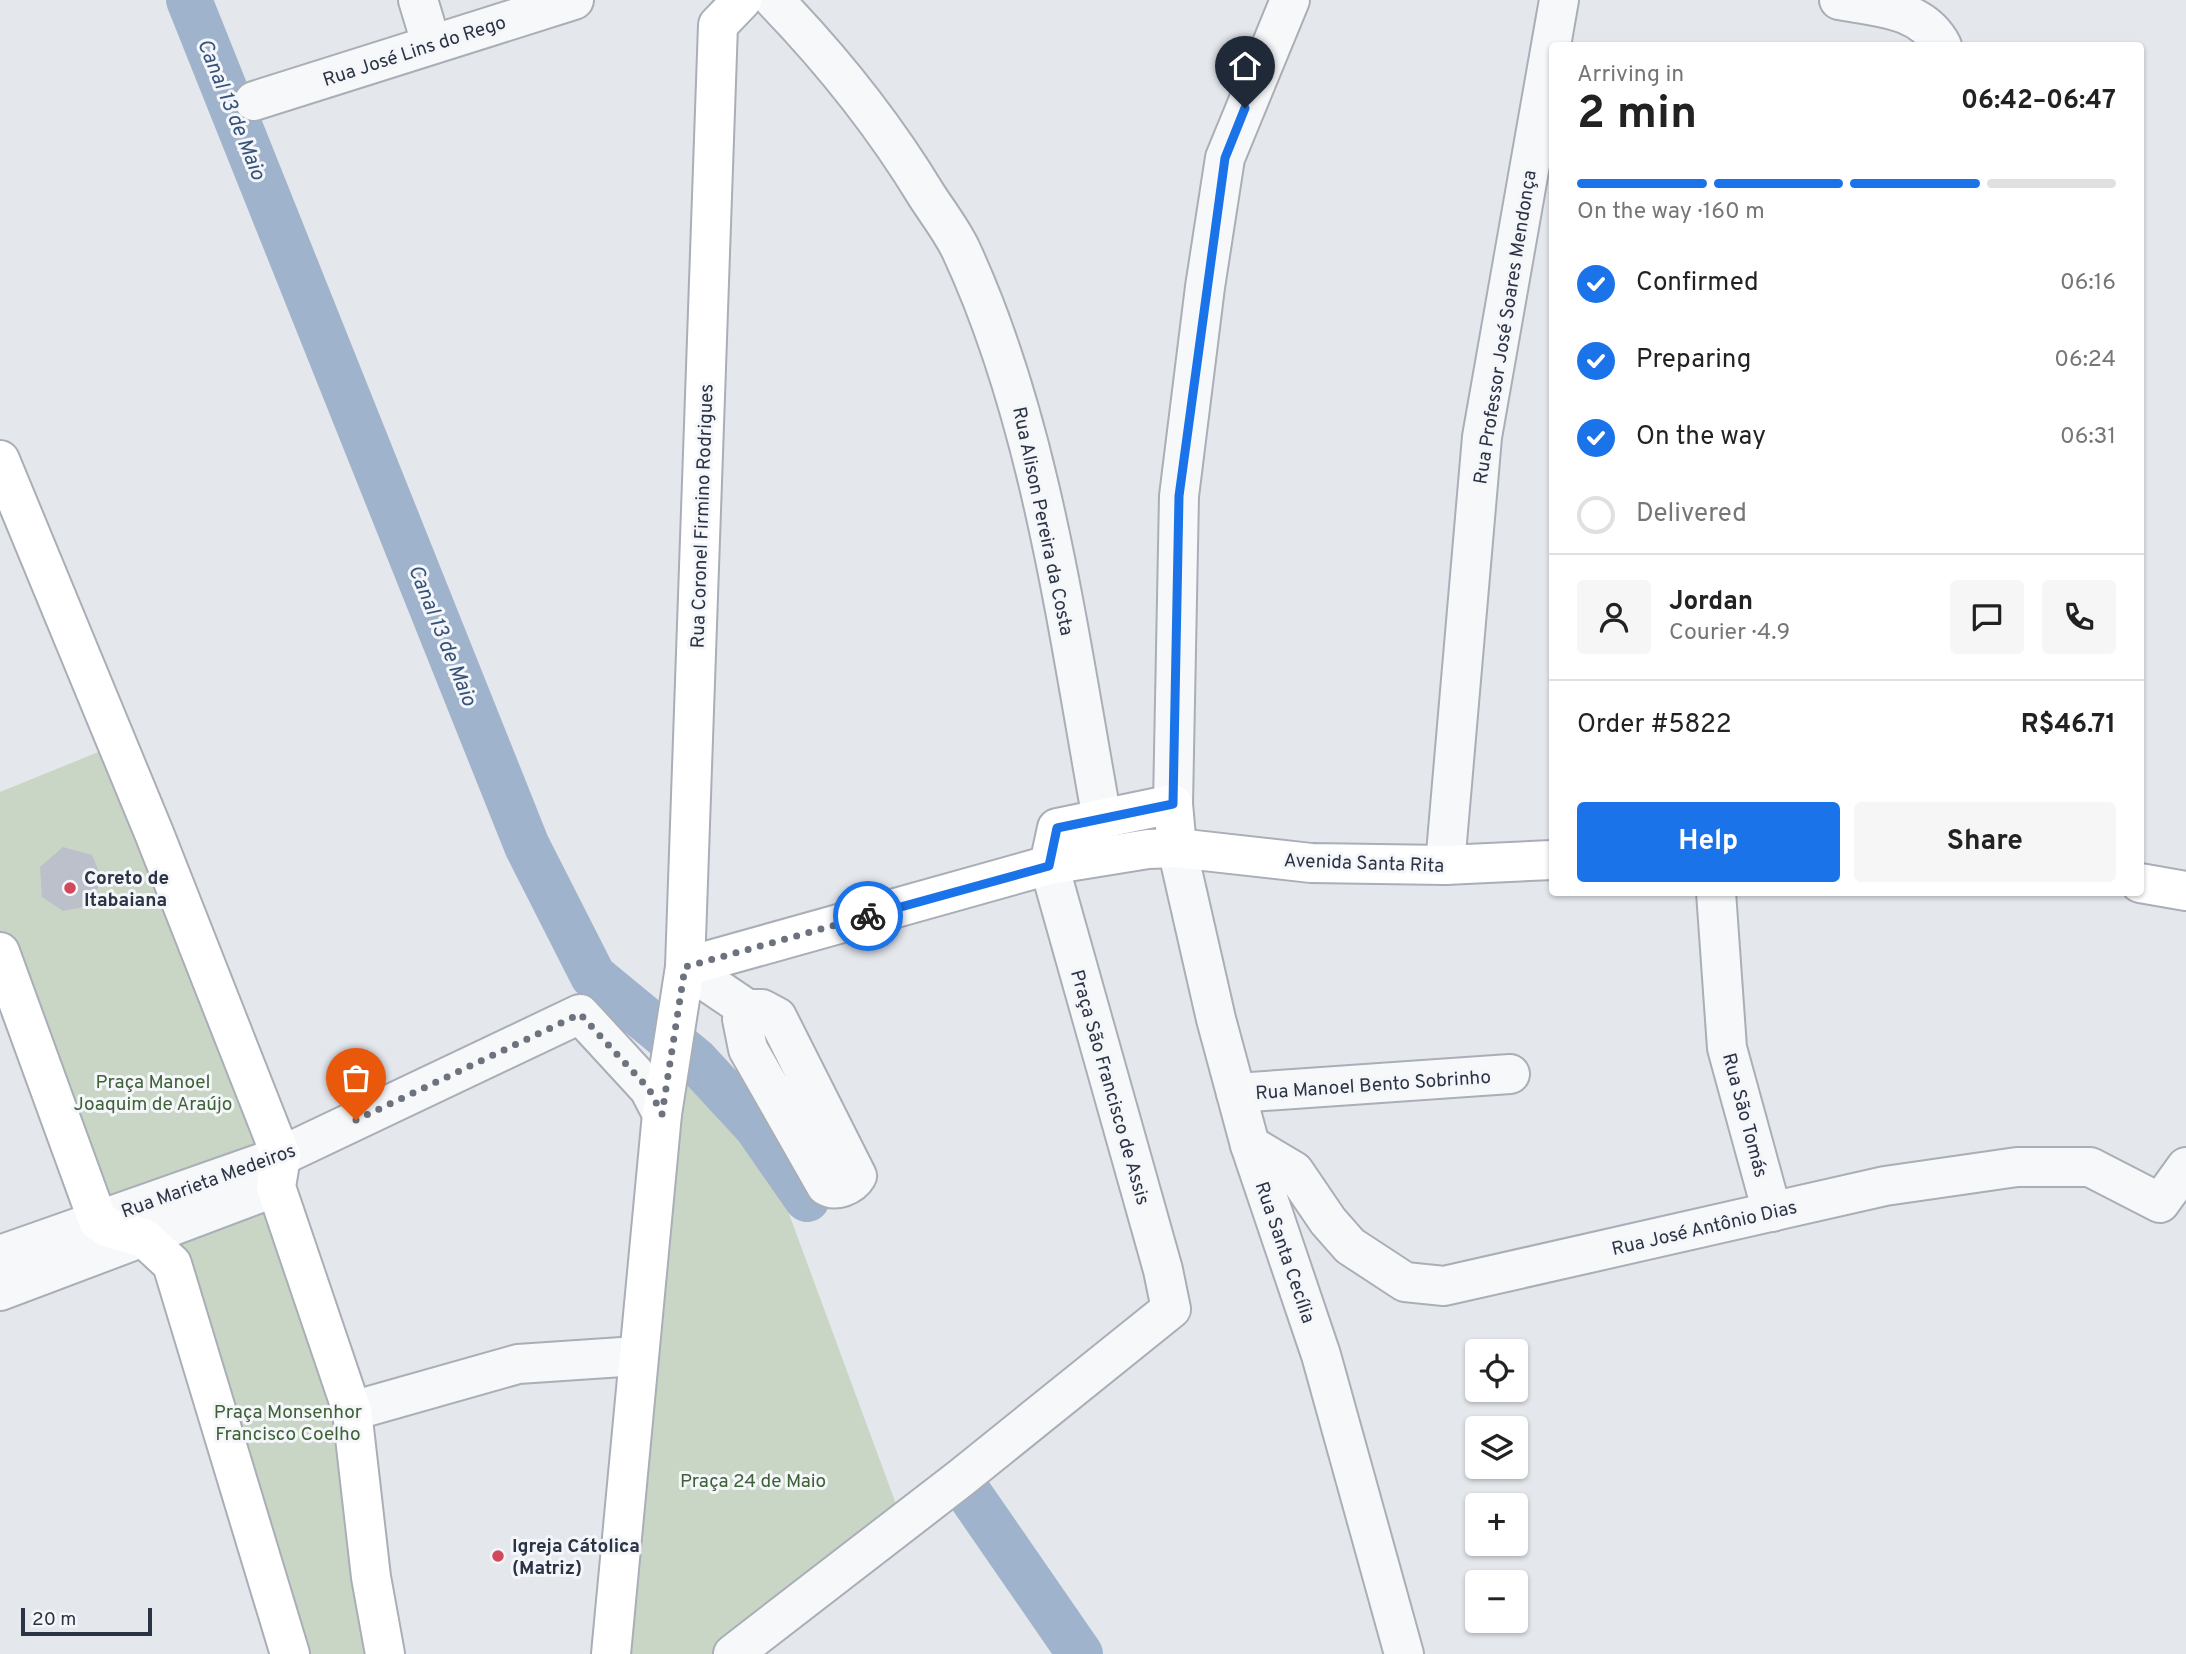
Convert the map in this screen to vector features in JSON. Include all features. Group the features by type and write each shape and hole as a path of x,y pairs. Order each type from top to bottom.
{"street":[{"path":"418,0 431,43"},
{"name":"Rua José Lins do Rego","path":"254,101 574,0"},
{"name":"Rua Alison Pereira da Costa","path":"774,0 844,78 899,149 960,249 1021,409 1068,632 1102,819"},
{"path":"1177,848 1173,804 1179,496 1205,287 1225,158 1290,0"},
{"name":"Rua Professor José Soares Mendonça","path":"1552,42 1559,0"},
{"path":"1839,0 1907,13 1925,23 1939,42"},
{"name":"Rua Coronel Firmino Rodrigues","path":"662,1114 685,967 725,8"},
{"name":"Rua Professor José Soares Mendonça","path":"1445,865 1482,437 1549,57"},
{"path":"0,460 149,821 278,1171 352,1410 371,1577 384,1654"},
{"path":"1049,866 1057,828 1173,804"},
{"name":"Avenida Santa Rita","path":"685,967 1049,866 1148,849 1177,848 1311,863 1445,865 1549,860"},
{"name":"Rua Santa Cecília","path":"1177,848 1250,1145 1321,1355 1396,1651"},
{"name":"Praça São Francisco de Assis","path":"733,1654 961,1478 1171,1309 1163,1270 1049,866"},
{"path":"2144,884 2186,891"},
{"name":"Rua São Tomás","path":"1716,896 1727,1048 1772,1212"},
{"path":"0,952 98,1221"},
{"path":"685,967 747,1009"},
{"name":"Rua Marieta Medeiros","path":"0,1291 144,1238 580,1014 649,1089 662,1114"},
{"name":"Rua Manoel Bento Sobrinho","path":"1236,1093 1510,1074"},
{"path":"611,1654 637,1356 662,1114"},
{"name":"Rua José Antônio Dias","path":"1250,1145 1294,1171 1328,1222 1350,1245 1405,1282 1444,1286 1885,1186 2017,1167 2090,1167 2160,1203 2186,1167"},
{"name":"Rua Marieta Medeiros","path":"0,1255 98,1221 278,1171"},
{"name":"Rua Marieta Medeiros","path":"98,1221 144,1238"},
{"path":"144,1238 172,1264 290,1654"},
{"path":"352,1410 518,1364 637,1356"}],"green space":[{"name":"Praça Manoel Joaquim de Araújo","path":"118,744 281,1156 98,1221 0,952 0,792"},
{"name":"Praça 24 de Maio","path":"674,1041 757,1127 903,1523 736,1654 611,1654"},
{"name":"Praça Monsenhor Francisco Coelho","path":"276,1187 352,1411 385,1654 290,1654 144,1238"}],"building":[{"name":"Coreto de Itabaiana","path":"63,847 92,855 102,879 89,906 63,911 42,897 40,867"}],"waterway":[{"name":"Canal 13 de Maio","path":"189,0 527,846 593,976 696,1061 757,1127 807,1199"},
{"name":"Canal 13 de Maio","path":"966,1489 1080,1654"}],"way so far":[{"path":"356,1120 580,1014 649,1089 662,1114 685,967 868,916"}],"place":[{"name":"Coreto de Itabaiana","path":"70,888"},
{"name":"Igreja Cátolica (Matriz)","path":"498,1556"}],"route":[{"path":"868,916 1049,866 1057,828 1173,804 1179,496 1205,287 1225,158 1245,108"}]}
